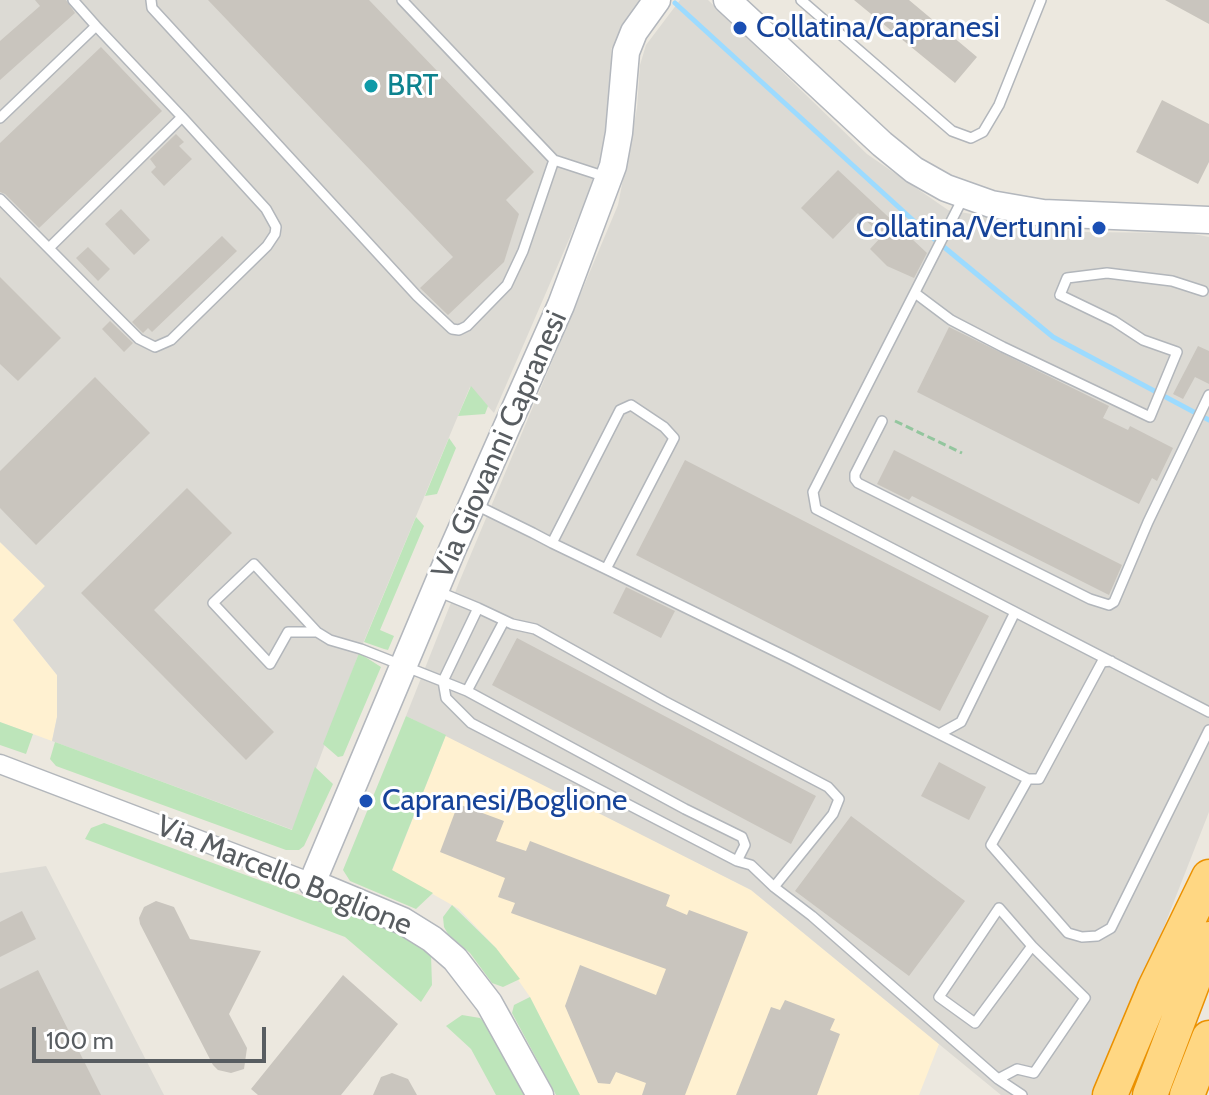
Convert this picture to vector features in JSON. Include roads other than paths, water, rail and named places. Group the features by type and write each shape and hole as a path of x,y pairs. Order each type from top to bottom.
{"highway":[{"path":"1110,1095 1155,988 1209,877"},
{"path":"1150,1095 1209,939"},
{"path":"1187,1095 1209,1038"}],"street":[{"name":"Via Giovanni Capranesi","path":"312,883 549,334 610,178 618,143 626,52 634,32 657,0"},
{"path":"727,0 899,159 927,178 965,196 1043,213 1209,220"},
{"name":"Via Marcello Boglione","path":"0,764 403,921 432,939 455,959 489,1003 540,1095"}],"lane":[{"path":"0,199 139,339 155,347 171,340 272,240 276,227 270,213 73,0"},
{"path":"151,0 152,8 417,296 452,329 467,326 507,285 523,251 554,160"},
{"path":"402,0 554,160 610,178"},
{"path":"801,0 952,131 971,138 983,132 999,105 1041,0"},
{"path":"0,118 96,26"},
{"path":"49,248 182,117"},
{"path":"965,196 813,492 816,509 1209,712"},
{"path":"915,293 951,320 977,334 1150,417 1177,352 1143,340 1114,321 1060,295 1067,278 1107,273 1172,281 1203,291"},
{"path":"882,421 855,474 858,483 1090,599 1109,605 1114,602 1148,522 1209,395"},
{"path":"552,543 620,410 631,405 664,427 674,438 606,569"},
{"path":"474,504 1028,779 1039,779 1102,662 1111,661"},
{"path":"317,632 288,632 270,664 213,603 254,564 317,632 335,642 467,691 742,837 745,845 737,861"},
{"path":"436,591 504,621 535,629 828,787 839,799 833,814 774,887"},
{"path":"478,608 443,681 446,698 471,723 737,861 751,865 998,1079 1022,1095"},
{"path":"939,734 961,722 1015,612"},
{"path":"467,691 504,621"},
{"path":"1028,779 991,845 1068,933 1082,937 1097,936 1111,928 1209,730"},
{"path":"674,827 685,809"},
{"path":"998,1079 1017,1069 1034,1073 1085,998 999,908 939,997 975,1023 1032,946"}],"waterway":[{"path":"675,3 927,233 1053,337 1209,420"}],"place":[{"name":"Collatina/Capranesi","path":"740,28"},
{"name":"BRT","path":"371,86"},
{"name":"Collatina/Vertunni","path":"1099,228"},
{"name":"Capranesi/Boglione","path":"366,801"}]}
